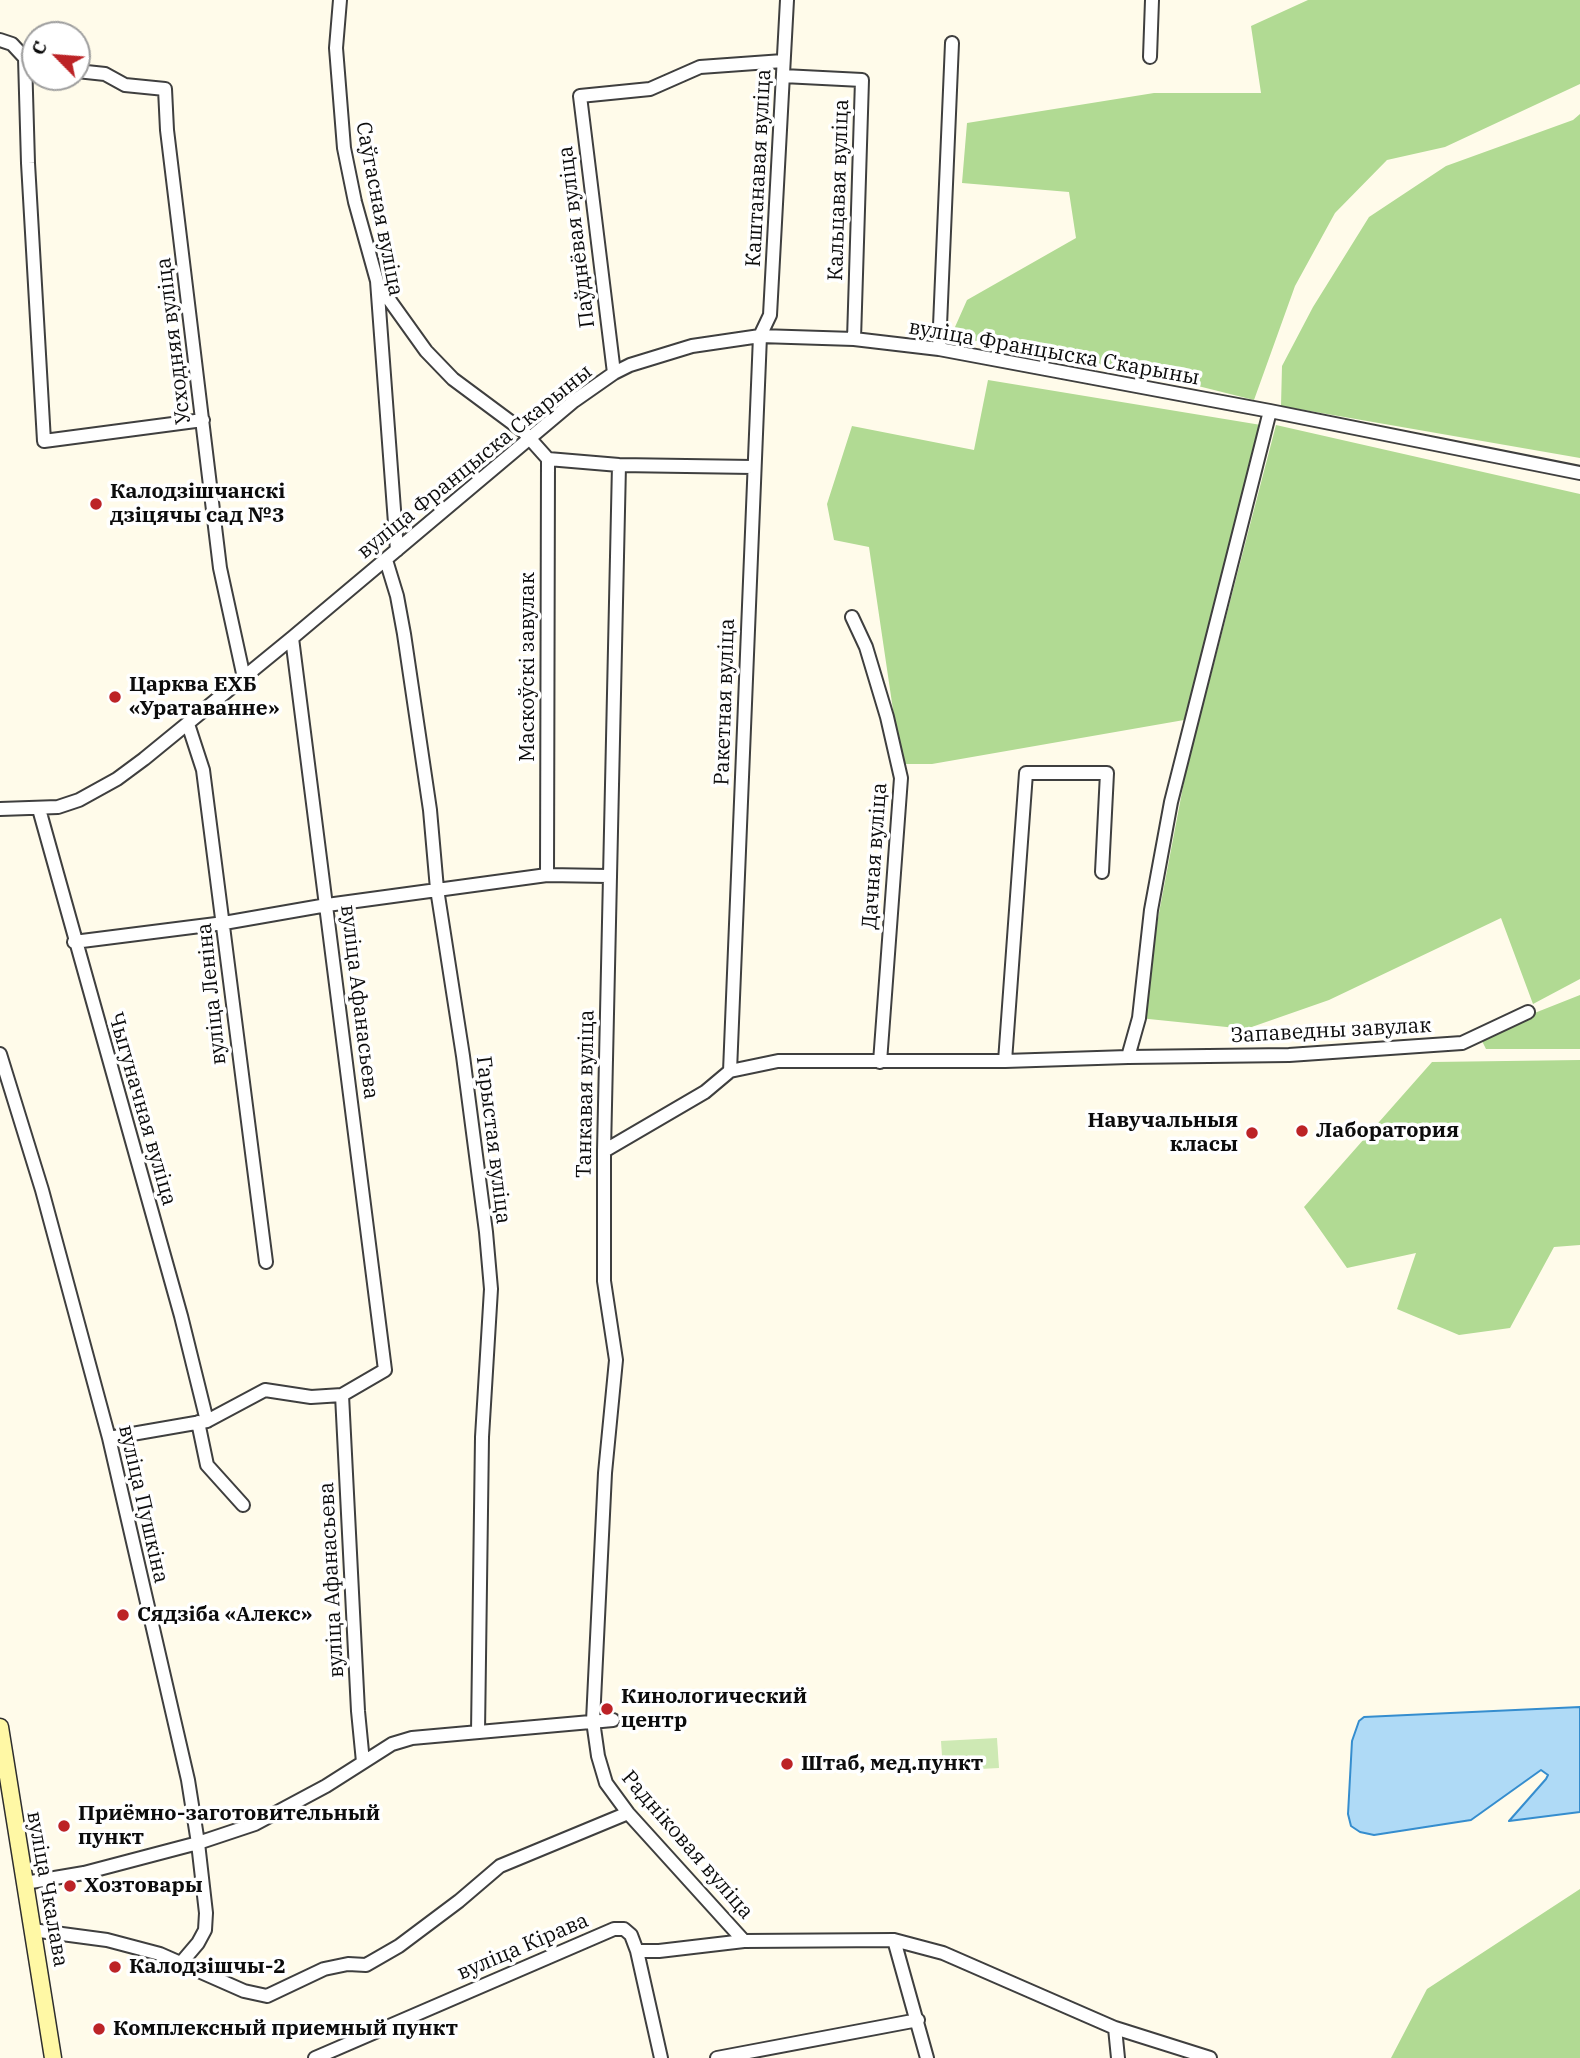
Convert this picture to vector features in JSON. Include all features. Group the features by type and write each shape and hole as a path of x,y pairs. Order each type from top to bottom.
{"street":[{"name":"Саўгасная вуліца","path":"340,0 336,48 344,148 355,202 377,281 397,550"},
{"name":"Каштанавая вуліца","path":"760,336 770,315 787,0"},
{"path":"1150,57 1152,0"},
{"path":"6,42 21,53"},
{"path":"939,349 952,43"},
{"name":"Паўднёвая вуліца","path":"614,373 580,96 650,89 700,67 783,61"},
{"name":"Усходняя вуліца","path":"91,72 105,74 125,85 165,89 167,130 220,568 244,678"},
{"name":"Кальцавая вуліца","path":"783,76 862,80 854,339"},
{"path":"29,91 28,163 44,441 203,420"},
{"path":"377,281 426,351 453,379 529,437 548,458 618,466 753,467"},
{"name":"вуліца Францыска Скарыны","path":"0,810 58,807 93,794 188,724 529,437 614,373 675,350 760,336 854,339 939,349 1270,411 1580,474"},
{"name":"Ракетная вуліца","path":"730,1071 760,336"},
{"path":"604,1151 705,1092 730,1071 778,1061 1005,1061 1128,1057 1139,1018 1151,910 1171,802 1270,411"},
{"name":"Маскоўскі завулак","path":"547,875 548,458"},
{"name":"Танкавая вуліца","path":"593,1721 605,1473 616,1360 604,1281 604,1151 618,466"},
{"name":"Гарыстая вуліца","path":"386,560 404,634 430,810 438,889 486,1232 491,1289 482,1437 478,1732"},
{"name":"Дачная вуліца","path":"852,617 866,647 887,717 901,778 880,1062"},
{"name":"вуліца Афанасьева","path":"292,638 385,1370 342,1395 356,1687 363,1762"},
{"name":"вуліца Леніна","path":"188,724 203,770 266,1262"},
{"path":"1005,1061 1026,773 1107,773 1102,872"},
{"name":"Чыгуначная вуліца","path":"39,809 181,1316 202,1422 207,1465 243,1505"},
{"path":"75,942 224,923 327,905 547,875 608,876"},
{"name":"Запаведны завулак","path":"1128,1057 1289,1055 1462,1043 1528,1012"},
{"name":"вуліца Пушкіна","path":"0,1054 42,1190 109,1438 188,1780 206,1913 205,1930 181,1963"},
{"path":"109,1438 202,1422 265,1390 311,1397 342,1395"},
{"path":"25,1883 85,1873 198,1843 255,1824 326,1786 393,1744 412,1738 613,1720"},
{"name":"Радніковая вуліца","path":"593,1721 598,1756 606,1783 628,1813 744,1941 894,1940 943,1953 1115,2028 1210,2058"},
{"name":"вуліца Чкалава","path":"0,1727 53,2058"},
{"path":"33,1930 107,1940 160,1954 244,1991 267,1996 324,1969 366,1965 399,1946 500,1866 628,1813"},
{"name":"вуліца Кірава","path":"315,2058 614,1929 624,1929 632,1935 637,1951"},
{"path":"894,1940 927,2058"},
{"path":"661,2058 637,1951 744,1941"},
{"path":"717,2058 918,2020"},
{"path":"1115,2028 1118,2058"}],"green space":[{"path":"1308,0 1580,0 1580,84 1445,147 1387,160 1335,213 1295,286 1254,400 1146,373 951,336 967,300 1076,238 1069,192 962,183 967,123 1154,93 1261,93 1251,26"},
{"path":"1580,114 1580,458 1281,406 1282,366 1313,307 1369,217 1446,166 1573,120"},
{"path":"988,380 1261,425 1184,720 932,764 901,764 869,547 834,540 827,504 852,426 974,450"},
{"path":"1276,425 1580,494 1580,979 1533,1004 1501,918 1329,1000 1246,1029 1139,1018 1186,771"},
{"path":"1580,995 1580,1049 1486,1049 1479,1035"},
{"path":"1580,1060 1580,1245 1554,1247 1510,1328 1459,1335 1397,1309 1416,1253 1347,1268 1304,1207 1432,1062"},
{"path":"997,1738 999,1768 943,1771 941,1741"},
{"path":"1580,1889 1580,2058 1391,2058 1427,1989"}],"water":[{"path":"1580,1707 1580,1812 1509,1821 1546,1779 1548,1775 1541,1770 1471,1820 1374,1835 1360,1832 1351,1826 1348,1814 1352,1741 1359,1721 1364,1717"}],"place":[{"name":"Калодзішчанскі дзіцячы сад №3","path":"96,504"},
{"name":"Царква ЕХБ «Уратаванне»","path":"115,697"},
{"name":"Лаборатория","path":"1302,1131"},
{"name":"Навучальныя класы","path":"1252,1133"},
{"name":"Сядзіба «Алекс»","path":"123,1615"},
{"name":"Кинологический центр","path":"607,1709"},
{"name":"Штаб, мeд.пункт","path":"787,1764"},
{"name":"Приёмно-заготовительный пункт","path":"64,1826"},
{"name":"Хозтовары","path":"70,1886"},
{"name":"Калодзішчы-2","path":"115,1967"},
{"name":"Комплексный приемный пункт","path":"99,2029"}]}
